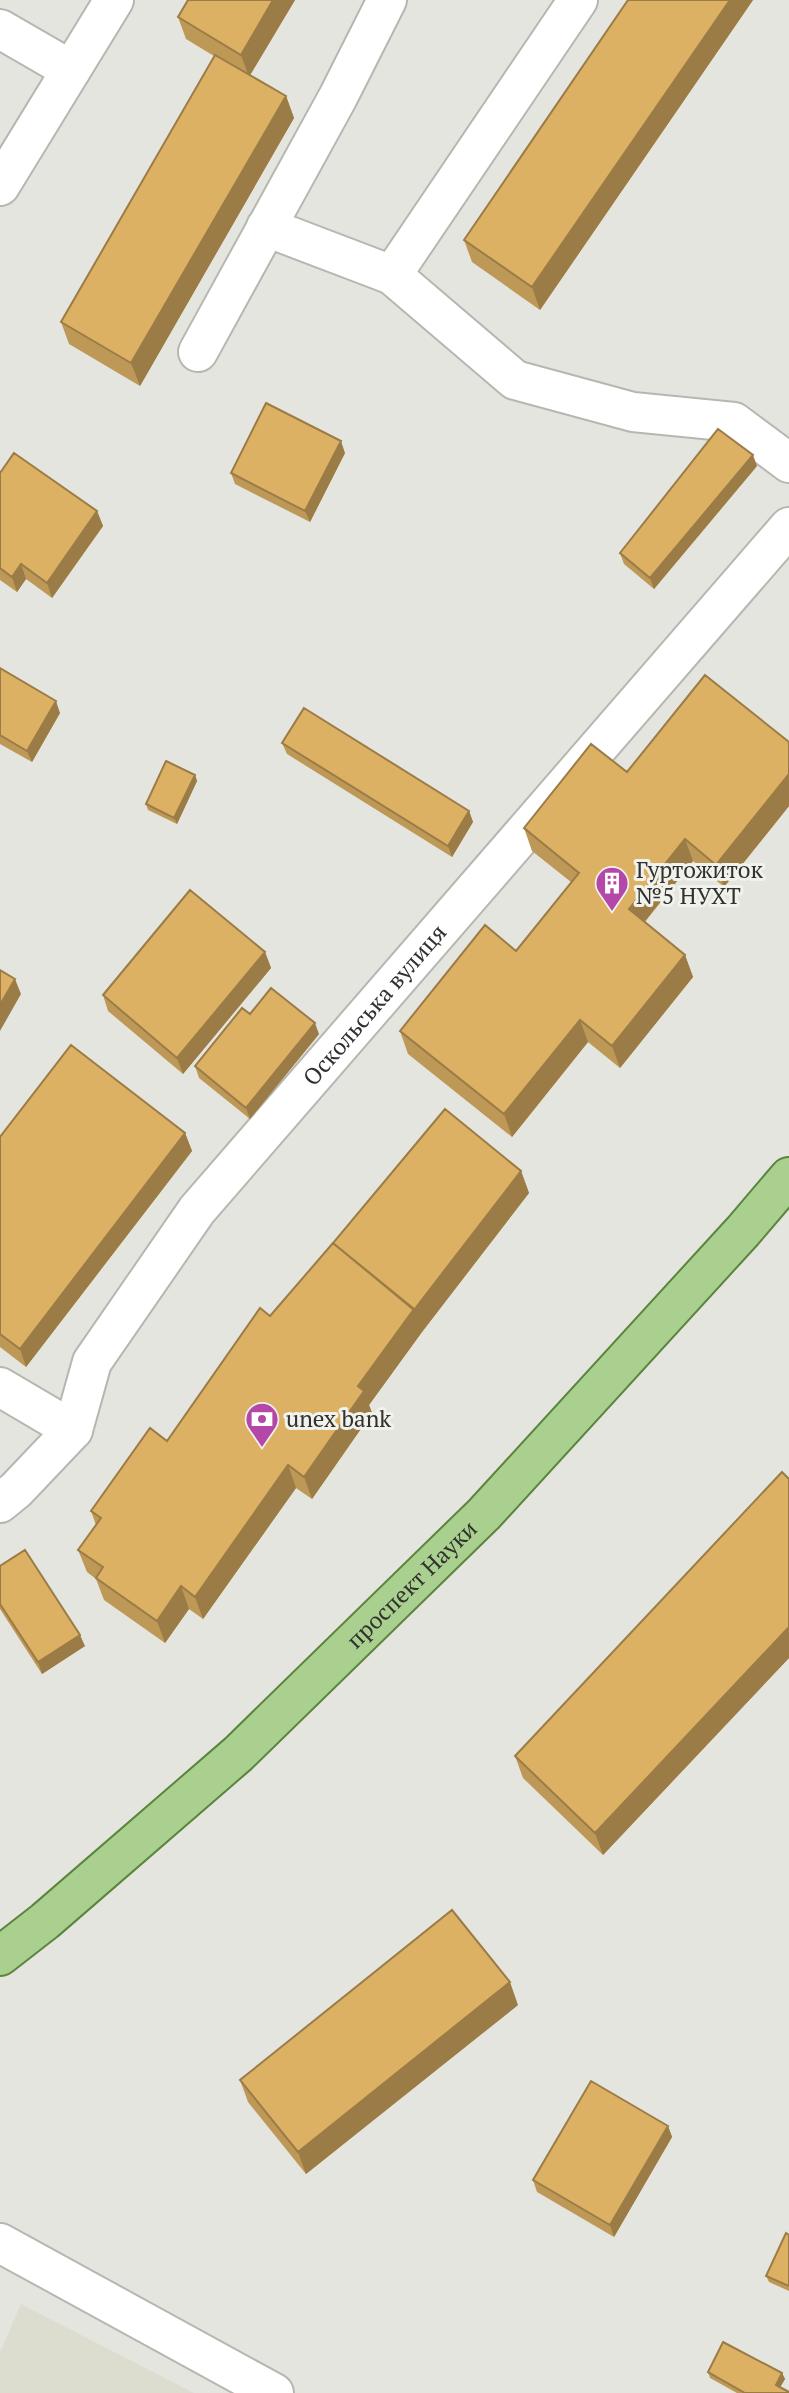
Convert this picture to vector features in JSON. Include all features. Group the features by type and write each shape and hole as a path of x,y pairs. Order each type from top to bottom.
{"main road":[{"name":"проспект Науки","path":"0,1956 45,1921 238,1754 484,1514 734,1241 789,1177"}],"street":[{"path":"0,186 114,0"},
{"path":"198,352 338,97 387,0"},
{"path":"392,275 578,0"},
{"path":"0,29 71,70"},
{"path":"266,227 392,275 515,380 633,412 734,422 789,463"},
{"name":"Оскольська вулиця","path":"0,1503 16,1490 73,1430 92,1362 197,1210 789,527"},
{"path":"0,1387 73,1430"},
{"path":"0,2243 274,2393"}],"shaded area":[{"path":"21,2304 194,2393 0,2393 0,2352"}],"building":[{"path":"188,0 273,0 241,55 178,17"},
{"path":"628,0 730,0 532,287 464,240"},
{"path":"215,55 286,96 131,363 61,322"},
{"path":"266,403 341,441 305,511 231,473"},
{"path":"718,429 753,455 650,578 620,553"},
{"path":"14,453 97,511 47,583 21,564 12,577 0,568 0,473"},
{"path":"0,668 56,701 27,751 0,735"},
{"name":"Гуртожиток №5 НУХТ","path":"705,675 789,742 789,774 716,865 685,839 629,909 685,955 612,1046 580,1020 504,1114 400,1031 485,925 516,951 579,873 524,828 591,744 627,772"},
{"path":"304,708 469,811 448,846 282,743"},
{"path":"166,761 195,775 174,818 146,804"},
{"path":"190,890 265,952 177,1058 103,995"},
{"path":"0,970 15,979 0,1005"},
{"path":"271,988 315,1023 246,1108 195,1066 242,1008 250,1014"},
{"path":"71,1045 185,1133 20,1349 0,1334 0,1137"},
{"path":"445,1109 521,1171 414,1310 333,1243"},
{"path":"333,1243 414,1309 358,1386 364,1391 304,1477 288,1465 195,1597 181,1586 157,1621 96,1578 103,1567 78,1550 101,1518 91,1511 150,1428 167,1441 260,1308 270,1316"},
{"path":"782,1472 789,1479 789,1627 595,1833 515,1756"},
{"path":"25,1550 80,1635 38,1662 0,1604 0,1566"},
{"path":"452,1910 510,1982 298,2152 240,2080"},
{"path":"591,2081 668,2126 610,2225 533,2180"},
{"path":"786,2233 789,2235 789,2286 766,2276"},
{"path":"723,2342 782,2373 776,2385 789,2393 745,2393 708,2372"}],"place":[{"name":"Гуртожиток №5 НУХТ","path":"612,913"},
{"name":"unex bank","path":"262,1449"}]}
